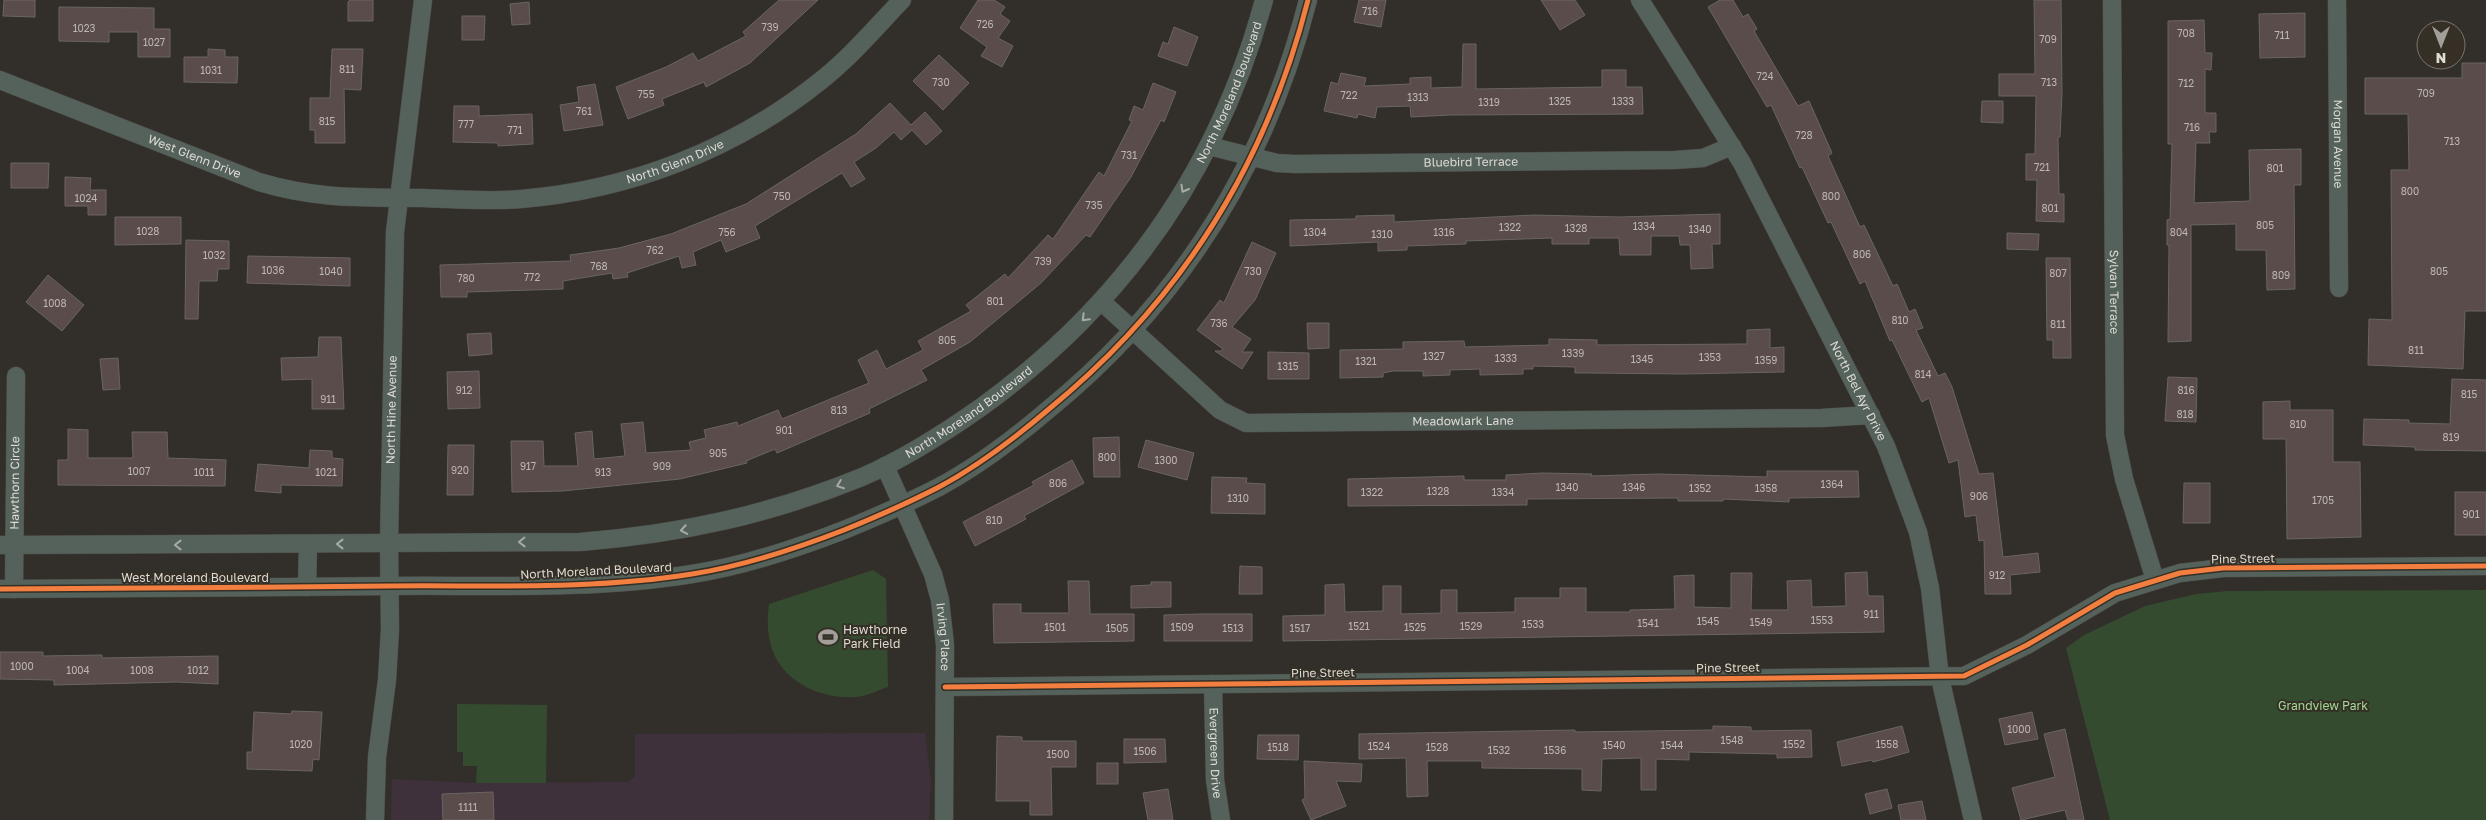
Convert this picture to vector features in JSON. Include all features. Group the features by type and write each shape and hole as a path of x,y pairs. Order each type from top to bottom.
{"street":[{"name":"North Hine Avenue","path":"375,820 377,758 387,680 390,629 389,544 397,198 404,164 423,0"},
{"name":"North Glenn Drive","path":"397,198 521,199 590,189 670,166 747,131 791,104 873,34 902,0"},
{"name":"North Moreland Boulevard","path":"389,544 580,542 636,538 724,523 794,503 885,466 927,443 1012,384 1059,344 1102,302 1126,275 1170,211 1209,146 1244,65 1264,0"},
{"name":"North Moreland Boulevard","path":"390,586 592,584 694,574 755,561 814,542 941,486 1026,428 1077,386 1133,332 1201,244 1252,158 1267,125 1296,47 1308,0"},
{"name":"North Bel Ayr Drive","path":"1640,0 1732,146 1871,416 1899,476 1918,532 1930,588 1940,678 1973,820"},
{"name":"Sylvan Terrace","path":"2112,0 2116,447 2155,580"},
{"name":"Morgan Avenue","path":"2337,0 2339,288"},
{"name":"West Glenn Drive","path":"0,80 259,182 286,190 331,197 397,198"},
{"name":"Bluebird Terrace","path":"1209,146 1277,164 1675,160 1703,158 1732,146"},
{"name":"Meadowlark Lane","path":"1102,302 1220,410 1235,419 1254,424 1871,416"},
{"name":"Hawthorn Circle","path":"7,589 7,546 16,376"},
{"name":"Irving Place","path":"885,466 933,574 940,600 945,645 946,687 944,820"},
{"path":"307,587 308,544"},
{"path":"7,546 389,544"},
{"name":"Pine Street","path":"946,687 1804,677 1940,678 1964,676 1982,668 2108,597 2180,573 2223,568 2486,566"},
{"name":"West Moreland Boulevard","path":"7,589 390,586"},
{"name":"Evergreen Drive","path":"1212,684 1215,780 1221,820"}],"shaded area":[{"path":"925,733 931,782 929,820 391,820 392,779 476,783 628,782 635,776 635,734"}],"green space":[{"name":"Hawthorne Park Field","path":"873,570 886,579 888,687 863,696 850,697 822,693 797,681 778,662 772,649 768,626 769,604"},
{"name":"Grandview Park","path":"2486,590 2486,820 2110,820 2066,648 2084,635 2145,606 2196,594 2228,591"},
{"path":"457,704 547,705 546,783 476,783 477,766 463,766 463,752 457,752"}],"building":[{"path":"4,0 35,0 35,17 3,16"},
{"path":"350,0 373,0 373,21 348,21 348,2"},
{"path":"779,0 818,0 750,63 706,87 704,82 662,99 664,105 628,119 616,87 666,67 693,53 698,61 746,36 743,32"},
{"path":"978,0 994,0 1005,7 1000,14 1010,21 998,38 1013,46 1002,67 981,56 987,47 960,28"},
{"path":"1359,0 1386,0 1381,27 1354,22"},
{"path":"1541,0 1575,0 1585,15 1560,30"},
{"path":"1720,0 1733,0 1743,17 1748,14 1757,29 1754,31 1798,106 1809,101 1832,153 1828,156 1860,227 1864,225 1893,286 1897,284 1909,312 1915,309 1923,328 1916,330 1938,376 1945,373 1952,387 1979,474 1993,473 2003,557 2038,553 2040,572 2010,575 2011,594 1985,594 1984,540 1979,541 1976,515 1965,517 1958,460 1949,463 1929,398 1922,402 1892,340 1890,341 1865,281 1860,284 1831,222 1828,223 1802,167 1800,168 1771,105 1767,107 1708,7"},
{"path":"2034,0 2061,0 2062,93 2060,137 2058,137 2059,194 2064,194 2064,222 2036,221 2037,180 2026,180 2026,154 2035,154 2036,96 1999,96 1999,74 2035,74"},
{"path":"529,2 530,24 512,25 510,4"},
{"path":"59,7 154,8 154,29 170,29 170,57 138,57 138,32 109,32 109,42 59,41"},
{"path":"2305,13 2305,57 2260,58 2259,14"},
{"path":"462,16 485,16 484,40 462,40"},
{"path":"2204,20 2205,53 2212,53 2211,70 2205,69 2205,113 2216,113 2216,132 2209,132 2210,143 2196,143 2194,203 2250,201 2249,150 2301,149 2301,185 2294,185 2295,289 2267,290 2266,250 2236,250 2236,224 2191,225 2191,341 2168,342 2169,245 2167,245 2167,220 2170,219 2172,144 2168,144 2168,21"},
{"path":"1174,27 1198,37 1187,66 1158,56 1163,42 1168,44"},
{"path":"1463,44 1476,44 1476,89 1602,87 1602,70 1626,70 1626,87 1642,87 1643,114 1411,117 1410,106 1377,107 1375,118 1358,114 1357,118 1324,111 1331,82 1338,84 1341,73 1366,78 1364,86 1410,84 1410,78 1431,77 1431,88 1462,87"},
{"path":"208,49 225,50 225,57 238,57 237,83 184,82 184,57 208,57"},
{"path":"332,49 363,49 361,90 344,89 345,143 315,143 315,130 310,130 310,98 330,98"},
{"path":"939,55 969,83 943,110 913,81"},
{"path":"2466,63 2486,63 2486,311 2465,311 2463,369 2368,365 2369,319 2392,320 2391,170 2409,170 2408,114 2365,114 2365,78 2462,78 2462,70 2466,70"},
{"path":"1153,83 1176,92 1164,122 1161,120 1131,177 1090,237 1086,235 1041,283 970,342 921,370 927,380 869,409 870,413 777,453 775,449 746,461 747,463 680,479 563,491 512,492 511,441 543,441 544,466 578,466 575,433 592,431 594,459 625,456 621,424 643,422 646,453 691,450 689,442 706,438 704,430 737,422 738,426 778,410 782,419 869,383 858,360 877,350 886,369 923,350 918,341 971,311 966,305 1005,274 1008,278 1048,235 1053,239 1099,172 1104,176 1132,121 1129,120 1134,106 1143,110"},
{"path":"595,84 603,125 564,131 560,105 579,102 577,87"},
{"path":"1982,101 2003,101 2003,123 1981,122"},
{"path":"890,103 911,125 925,112 942,131 926,145 912,130 901,140 894,132 876,148 854,162 865,179 851,187 842,173 755,226 760,238 726,252 721,240 693,252 696,265 682,268 679,256 627,273 628,277 613,279 612,273 563,281 563,289 467,292 467,297 441,297 440,265 571,261 570,255 619,248 671,234 746,204 856,134"},
{"path":"454,106 479,106 479,116 532,114 533,144 498,146 498,143 453,142"},
{"path":"11,163 49,163 48,188 11,188"},
{"path":"65,177 91,178 90,190 106,190 106,215 88,215 88,206 65,206"},
{"path":"1720,214 1720,244 1712,244 1713,268 1691,269 1690,245 1680,245 1679,236 1651,236 1651,255 1620,255 1619,238 1589,238 1589,244 1552,244 1552,238 1466,241 1466,244 1407,246 1407,250 1378,251 1378,242 1290,246 1290,220 1356,219 1356,216 1394,215 1394,222 1534,215 1619,217"},
{"path":"115,217 181,217 181,244 115,245"},
{"path":"2007,233 2039,234 2038,250 2007,249"},
{"path":"186,240 229,241 229,269 218,269 217,281 199,281 198,319 185,319"},
{"path":"1252,242 1276,253 1255,300 1232,327 1251,339 1242,352 1253,352 1242,369 1215,351 1223,349 1197,330 1220,300 1224,303"},
{"path":"248,256 350,258 350,286 247,283"},
{"path":"2046,258 2070,258 2071,358 2053,358 2053,340 2047,340"},
{"path":"48,275 84,305 62,331 26,302"},
{"path":"1307,323 1329,323 1329,348 1308,349"},
{"path":"1770,329 1770,348 1784,347 1784,372 1684,374 1575,373 1575,367 1533,366 1533,369 1523,369 1523,374 1480,375 1480,369 1450,370 1450,375 1423,376 1423,371 1393,371 1383,373 1383,377 1340,378 1340,350 1403,349 1403,342 1464,341 1465,347 1549,345 1549,339 1597,340 1597,345 1747,344 1747,330"},
{"path":"491,333 492,354 469,356 467,334"},
{"path":"319,337 341,337 344,409 312,409 312,379 282,380 281,358 318,357"},
{"path":"1268,352 1309,353 1309,379 1268,379"},
{"path":"118,358 120,389 103,390 100,359"},
{"path":"479,371 480,408 448,409 447,372"},
{"path":"2168,377 2197,378 2196,422 2165,421"},
{"path":"2452,379 2486,380 2486,451 2415,450 2415,447 2363,445 2364,419 2409,420 2409,423 2450,424"},
{"path":"2290,401 2290,410 2333,410 2333,462 2360,462 2361,537 2287,539 2286,439 2263,439 2263,402"},
{"path":"68,429 88,430 88,458 133,458 132,432 167,432 168,458 226,460 225,486 58,485 58,460 68,460"},
{"path":"1119,437 1120,477 1094,477 1093,438"},
{"path":"1146,440 1194,453 1187,480 1138,467"},
{"path":"448,445 474,445 473,495 447,495"},
{"path":"310,450 332,451 332,458 343,459 342,486 281,485 281,493 255,491 258,464 309,468"},
{"path":"1072,460 1084,483 1024,516 1026,519 975,546 963,522 1034,485 1032,482"},
{"path":"1767,471 1858,471 1859,497 1789,498 1789,502 1723,499 1723,501 1678,501 1678,498 1527,499 1527,505 1348,506 1348,479 1464,476 1464,480 1506,480 1506,475 1543,473 1592,474 1591,476 1658,474 1767,477"},
{"path":"1212,477 1247,478 1246,483 1265,484 1265,514 1211,513"},
{"path":"2184,483 2210,483 2210,523 2183,523"},
{"path":"2455,492 2486,492 2486,535 2455,535"},
{"path":"1240,566 1262,567 1262,594 1239,594"},
{"path":"1867,572 1868,596 1883,596 1884,632 1283,641 1283,616 1325,615 1325,585 1344,584 1345,612 1383,611 1383,586 1401,586 1401,614 1441,613 1441,590 1457,590 1457,613 1515,612 1515,598 1560,598 1560,588 1586,588 1586,612 1630,612 1630,610 1675,609 1674,576 1694,575 1694,607 1731,608 1731,573 1752,573 1751,610 1788,610 1787,581 1811,580 1812,607 1846,606 1845,573"},
{"path":"1068,581 1089,581 1090,614 1134,614 1134,641 994,643 993,604 1021,604 1021,613 1069,613"},
{"path":"1151,582 1171,582 1171,607 1131,608 1131,586 1151,585"},
{"path":"1252,614 1252,641 1164,641 1164,615"},
{"path":"0,652 43,652 43,656 102,655 102,658 218,656 218,684 177,682 54,685 54,680 0,679"},
{"path":"292,711 322,712 319,760 313,759 312,771 247,769 247,752 252,752 254,712 291,714"},
{"path":"2032,712 2038,739 2005,745 1999,719"},
{"path":"1713,726 1751,727 1751,731 1811,730 1812,757 1777,758 1777,754 1689,752 1689,760 1656,759 1656,790 1641,790 1641,758 1602,759 1601,791 1582,790 1582,769 1482,768 1482,761 1427,761 1428,796 1407,797 1406,758 1359,759 1359,734 1575,730 1575,732 1713,730"},
{"path":"1902,726 1909,752 1873,762 1872,760 1842,766 1837,742"},
{"path":"2065,729 2084,820 2068,820 2065,810 2021,820 2012,788 2055,777 2044,734"},
{"path":"1258,735 1299,735 1298,760 1257,759"},
{"path":"997,736 1022,737 1022,741 1076,741 1076,767 1051,767 1052,815 1030,815 1030,801 996,801"},
{"path":"1124,739 1165,739 1166,762 1124,763"},
{"path":"1304,761 1362,764 1361,782 1336,781 1346,806 1311,820 1302,800 1305,798"},
{"path":"1097,763 1118,763 1118,784 1097,784"},
{"path":"1168,789 1173,820 1148,820 1143,793"},
{"path":"1887,789 1892,808 1870,814 1865,794"},
{"path":"493,792 494,820 443,820 442,794"},
{"path":"1922,801 1926,820 1901,820 1898,805"}],"cycle path":[{"path":"0,589 541,586 655,579 711,571 750,562 826,537 892,510 939,487 968,470 1010,441 1036,420 1096,367 1139,323 1178,276 1212,226 1242,173 1268,118 1290,61 1308,0"},
{"path":"945,687 1964,676 2027,645 2115,593 2180,573 2223,568 2486,566"}],"place":[{"name":"Hawthorne Park Field","path":"828,637"}]}
